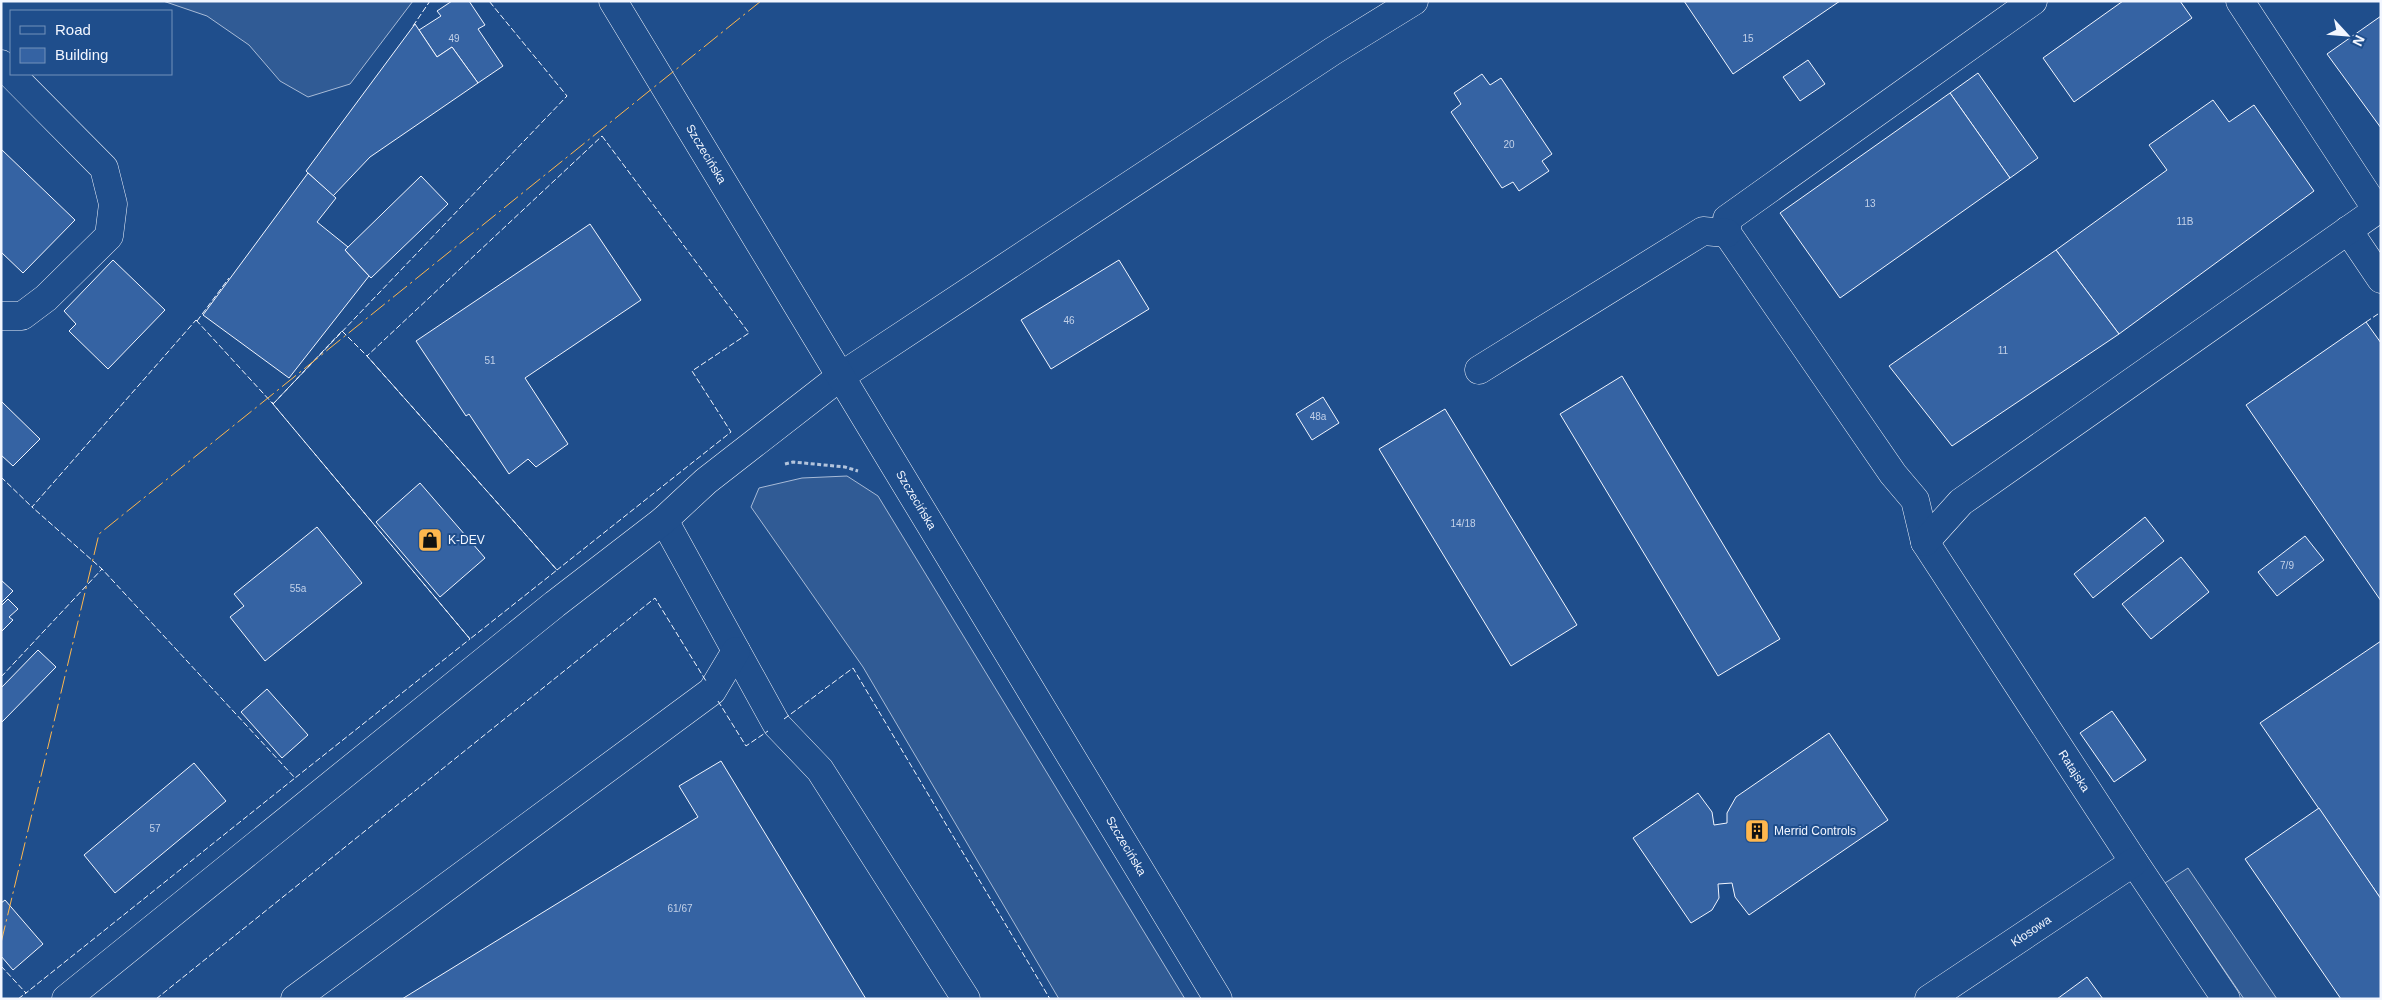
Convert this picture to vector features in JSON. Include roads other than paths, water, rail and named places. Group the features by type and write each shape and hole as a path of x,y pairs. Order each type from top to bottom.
{"main road":[{"name":"Szczecińska","path":"613,1 1218,999"},
{"path":"66,999 555,604 664,520 706,481 841,376 1333,51 1414,1"},
{"path":"1479,370 1703,231 1727,232 1728,219 2034,1"},
{"path":"1925,542 1961,502 2348,230 2379,212 2240,1"},
{"path":"1,64 10,73"},
{"path":"1,316 22,316 46,298 109,236 113,204 104,168 12,75"},
{"path":"2348,230 2381,279"},
{"name":"Ratajska","path":"1727,232 1893,474 1915,500 1925,542 2226,999"},
{"path":"664,520 777,725 820,770 966,999"},
{"path":"295,999 712,691 736,651"},
{"name":"Kłosowa","path":"1929,999 2134,862"}],"place":[{"name":"K-DEV","path":"430,540"},
{"name":"Merrid Controls","path":"1757,831"}]}
